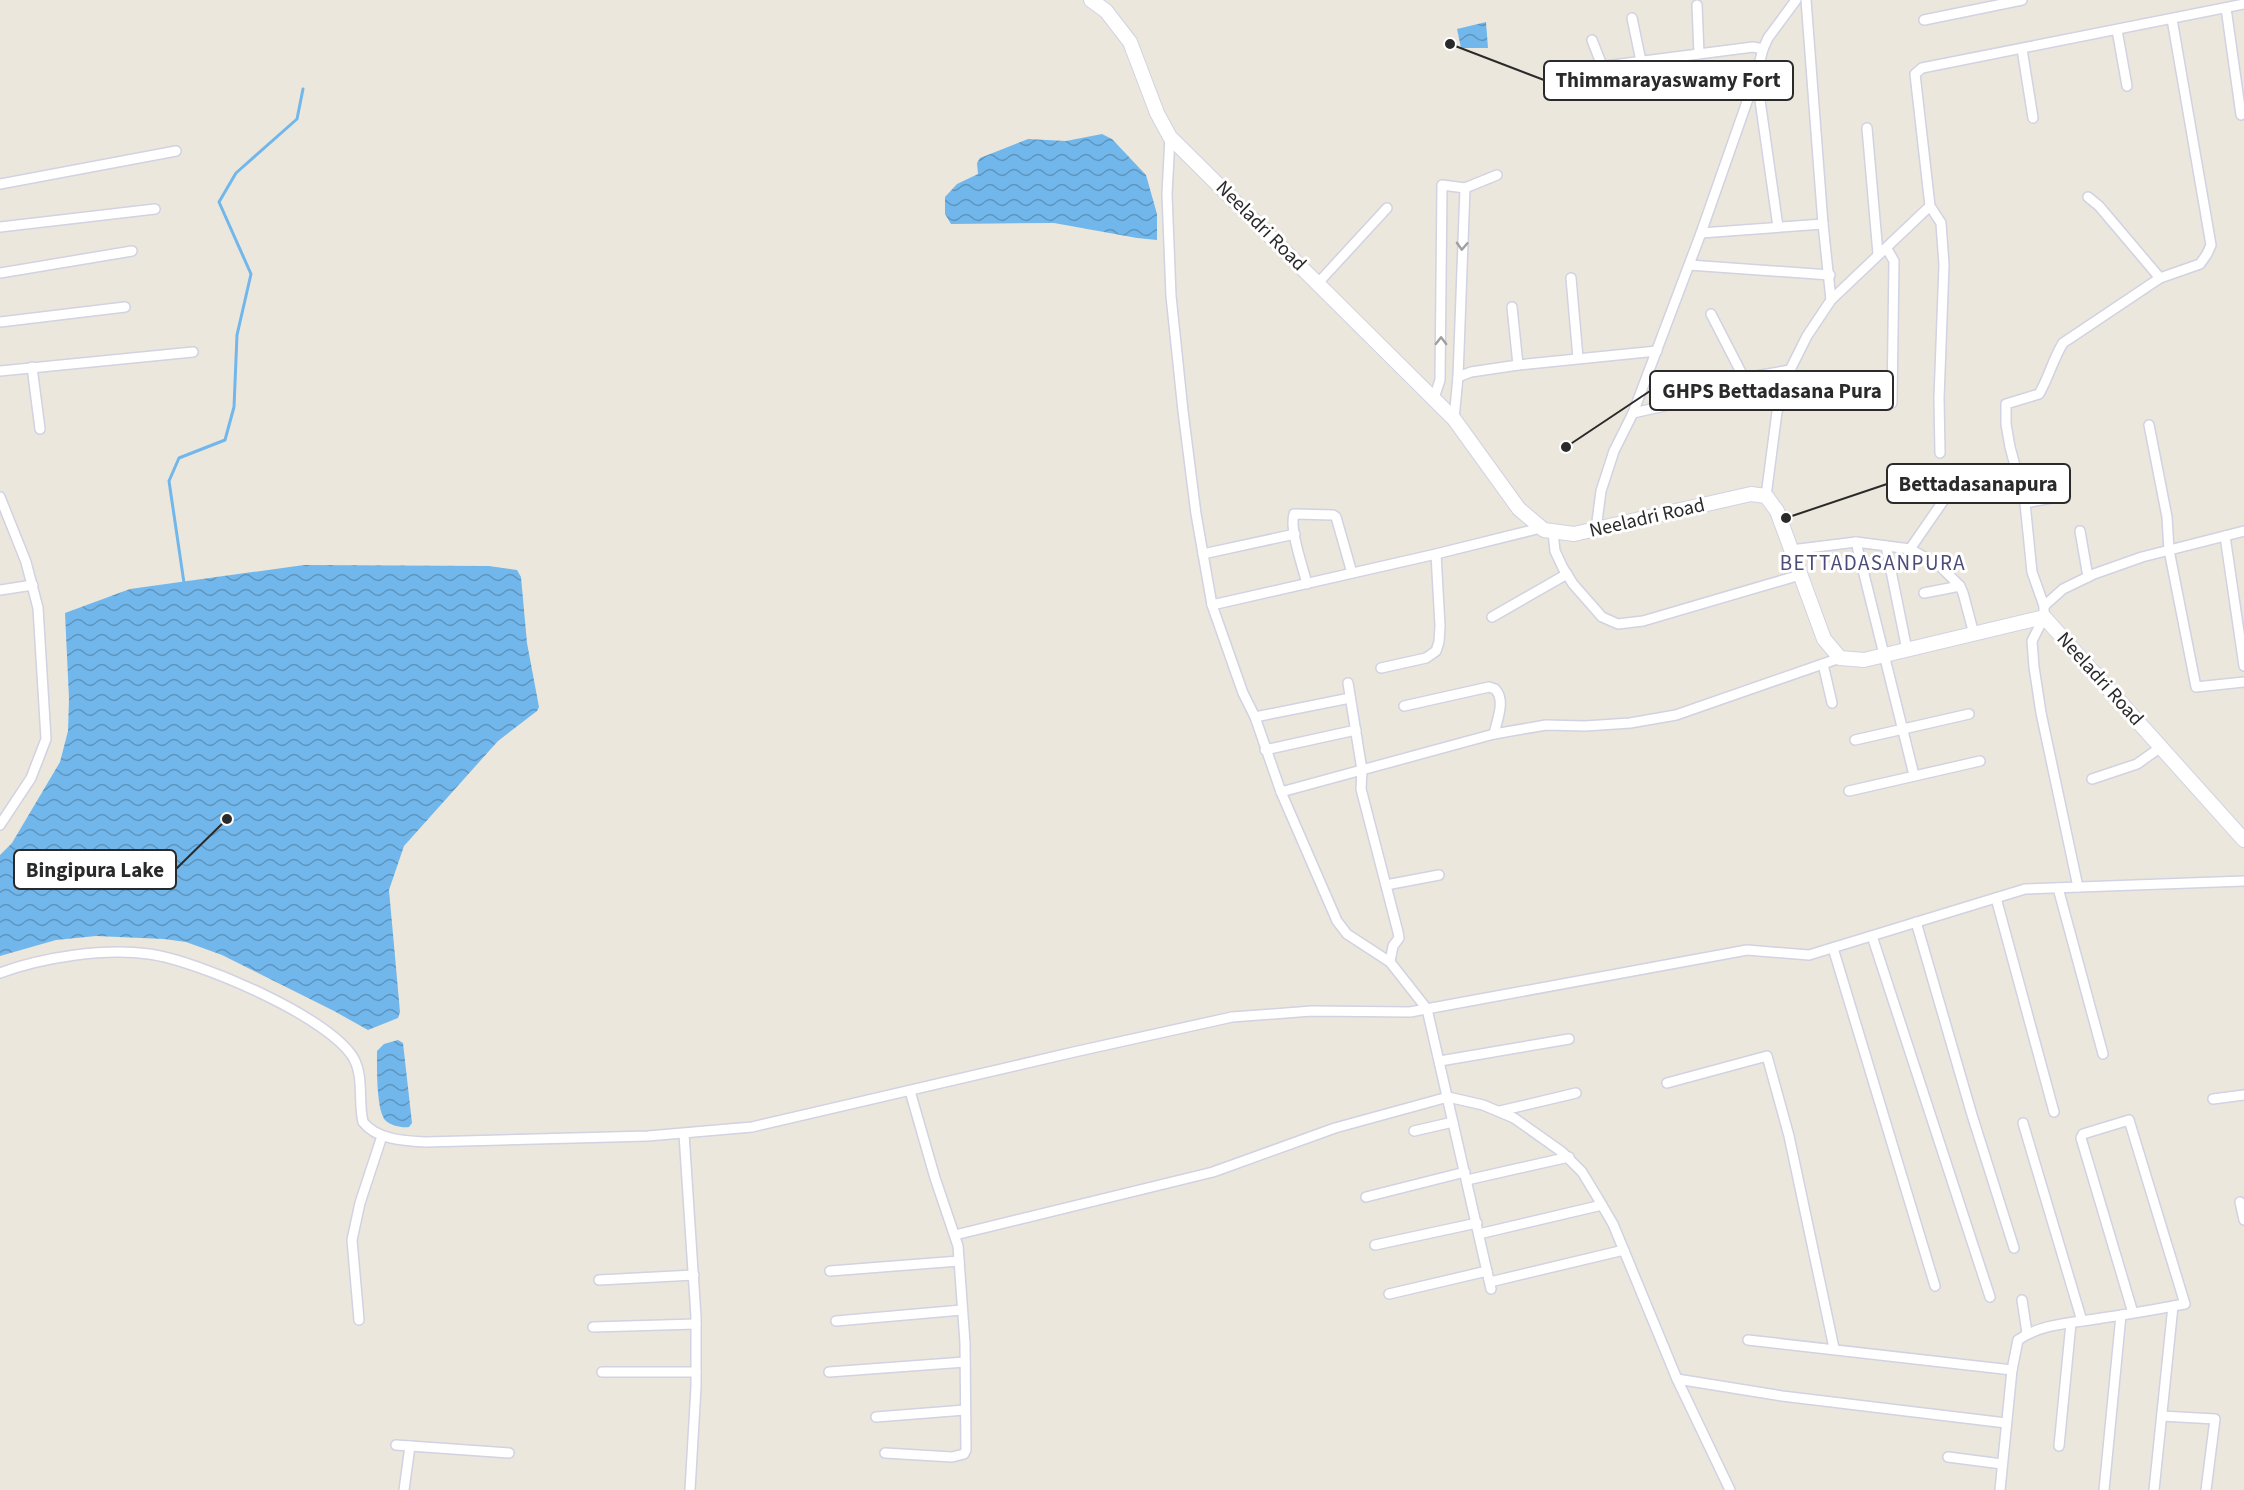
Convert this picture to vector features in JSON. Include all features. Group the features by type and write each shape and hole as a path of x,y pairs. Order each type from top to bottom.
{"main road":[{"name":"Neeladri Road","path":"1091,0 1106,11 1130,42 1157,113 1170,136 1434,398 1454,419 1519,509 1547,530 1574,534 1751,494 1767,496"},
{"path":"1767,496 1777,512 1824,639 1840,658"},
{"name":"Neeladri Road","path":"1840,658 1864,660 1974,634 2044,612 2244,840"}],"street":[{"path":"1596,529 1601,491 1607,471 1633,413 1701,233 1756,76 1763,49 1768,38 1796,0"},
{"path":"1806,0 1831,300"},
{"path":"1924,20 2022,0"},
{"path":"1940,453 1939,398 1944,265 1941,223 1930,206 1915,74 1922,68 2244,4"},
{"path":"1697,5 1699,54"},
{"path":"2226,8 2241,116"},
{"path":"1632,18 1641,60"},
{"path":"2044,612 2032,572 2025,503 2010,447 2006,424 2006,404 2039,394 2046,383 2056,353 2063,343 2160,278 2200,264 2211,245 2172,19"},
{"path":"2117,30 2127,86"},
{"path":"1592,40 1601,63 1605,66 1753,47 1763,49"},
{"path":"2022,49 2033,118"},
{"path":"1756,76 1778,227"},
{"path":"1867,128 1878,254"},
{"path":"1170,136 1167,194 1171,296 1182,411 1203,554 1212,605 1243,693 1256,717 1265,750 1281,792 1336,921 1347,934 1390,962 1427,1009 1491,1285 1624,1250"},
{"path":"0,184 176,151"},
{"path":"1434,398 1440,380 1442,185 1465,188 1497,175"},
{"path":"1454,419 1458,377 1465,188"},
{"path":"2088,198 2099,206 2160,278"},
{"path":"1767,496 1777,412 1790,370 1807,336 1831,300 1930,206"},
{"path":"1318,284 1387,208"},
{"path":"0,228 155,209"},
{"path":"1701,233 1823,224"},
{"path":"1887,249 1894,261 1892,403"},
{"path":"0,273 132,251"},
{"path":"1689,265 1830,275"},
{"path":"1571,278 1578,358"},
{"path":"0,322 124,307"},
{"path":"1512,307 1518,365"},
{"path":"1711,314 1744,378 1790,370"},
{"path":"1458,377 1471,372 1518,365 1657,351"},
{"path":"0,371 193,352"},
{"path":"32,367 40,429"},
{"path":"1633,413 1737,390"},
{"path":"2149,425 2167,517 2169,550 2196,687 2244,682"},
{"path":"2025,503 2058,497 2063,488 2061,479"},
{"path":"1910,549 1948,494"},
{"path":"0,497 33,585 38,608 46,739 31,778 0,825"},
{"path":"1307,584 1292,518 1294,514 1333,514 1338,520 1352,573"},
{"path":"1212,605 1547,530 1567,574 1585,599 1602,617 1617,624 1643,621 1800,574"},
{"path":"2080,531 2088,577"},
{"path":"2078,887 2041,713 2034,667 2032,641 2044,612 2062,590 2088,577 2169,550 2244,531"},
{"path":"1203,554 1295,534"},
{"path":"2225,536 2244,666"},
{"path":"1856,542 1886,655 1914,776"},
{"path":"1791,550 1856,542 1910,549 1940,566 1960,586 1974,634"},
{"path":"1886,546 1907,650"},
{"path":"1381,668 1426,658 1436,651 1440,626 1436,554"},
{"path":"1492,617 1567,574"},
{"path":"0,590 33,585"},
{"path":"1924,593 1960,586"},
{"path":"1281,792 1494,734 1546,725 1607,725 1676,715 1840,658"},
{"path":"1823,664 1832,703"},
{"path":"1348,683 1362,770 1361,789 1399,938 1393,946 1390,962"},
{"path":"1404,706 1489,687 1495,689 1501,704 1494,734"},
{"path":"1256,717 1350,698"},
{"path":"1855,740 1969,714"},
{"path":"1265,750 1356,730"},
{"path":"2092,779 2137,764 2161,747"},
{"path":"1849,791 1980,761"},
{"path":"1386,885 1439,875"},
{"path":"0,973 13,968 68,957 113,952 151,954 198,967 291,1008 310,1018 338,1040 350,1052 358,1067 363,1122 382,1136 405,1141 426,1142 684,1134 752,1127 1232,1017 1312,1011 1410,1012 1746,950 1809,955 2025,889 2244,881"},
{"path":"2058,888 2103,1054"},
{"path":"1996,898 2054,1112"},
{"path":"1916,922 1972,1115 2014,1248"},
{"path":"1872,936 1990,1297"},
{"path":"1833,948 1935,1286"},
{"path":"1440,1061 1569,1039"},
{"path":"1667,1083 1767,1056 1789,1137 1834,1348"},
{"path":"885,1453 952,1457 964,1454 966,1442 965,1362 956,1235 935,1178 910,1091"},
{"path":"1499,1111 1576,1093"},
{"path":"2213,1099 2244,1095"},
{"path":"956,1235 1213,1172 1335,1128 1448,1097 1484,1105 1529,1127 1569,1157 1582,1172 1613,1224 1677,1379 1730,1490"},
{"path":"2000,1490 2012,1370 2018,1340 2027,1334 2049,1327 2082,1322 2185,1304 2129,1120 2083,1134 2081,1138 2133,1313"},
{"path":"1414,1131 1453,1122"},
{"path":"2023,1123 2082,1322"},
{"path":"684,1134 696,1324 690,1490"},
{"path":"359,1320 352,1240 360,1203 382,1136"},
{"path":"1366,1197 1569,1157"},
{"path":"2240,1203 2244,1220"},
{"path":"1479,1234 1602,1205"},
{"path":"1375,1245 1477,1223"},
{"path":"830,1271 959,1261"},
{"path":"1389,1294 1487,1271"},
{"path":"599,1280 694,1275"},
{"path":"2022,1300 2027,1334"},
{"path":"2154,1490 2173,1306"},
{"path":"836,1321 962,1310"},
{"path":"2104,1490 2121,1315"},
{"path":"2059,1446 2071,1323"},
{"path":"593,1327 696,1324"},
{"path":"1748,1340 2012,1370"},
{"path":"829,1372 965,1362"},
{"path":"602,1372 696,1372"},
{"path":"1677,1379 1782,1396 2006,1423"},
{"path":"876,1417 965,1410"},
{"path":"2162,1416 2215,1419 2206,1490"},
{"path":"396,1445 509,1453"},
{"path":"404,1490 410,1446"},
{"path":"1948,1457 2002,1464"}],"water":[{"path":"1486,22 1488,48 1461,48 1457,29"},
{"path":"1102,134 1112,139 1146,175 1157,214 1157,240 1054,223 951,224 945,214 945,197 957,184 978,174 977,163 980,158 1028,139 1066,141"},
{"path":"304,565 489,566 517,570 521,577 527,643 539,707 537,711 498,741 404,846 389,890 400,1012 398,1018 368,1030 222,955 186,942 96,936 56,940 0,956 0,855 12,843 60,762 68,731 69,699 65,613 130,589"},
{"path":"398,1040 403,1043 412,1123 409,1127 397,1126 386,1121 380,1108 377,1051 384,1044"}],"waterway":[{"path":"184,583 169,481 179,458 225,440 234,407 237,335 251,274 219,202 236,173 297,119 303,89"}],"place":[{"name":"Thimmarayaswamy Fort","path":"1450,44"},
{"name":"GHPS Bettadasana Pura","path":"1566,447"},
{"name":"Bettadasanapura","path":"1786,518"},
{"name":"Bingipura Lake","path":"227,819"}],"district":[{"name":"BETTADASANPURA","path":"1873,563"}]}
